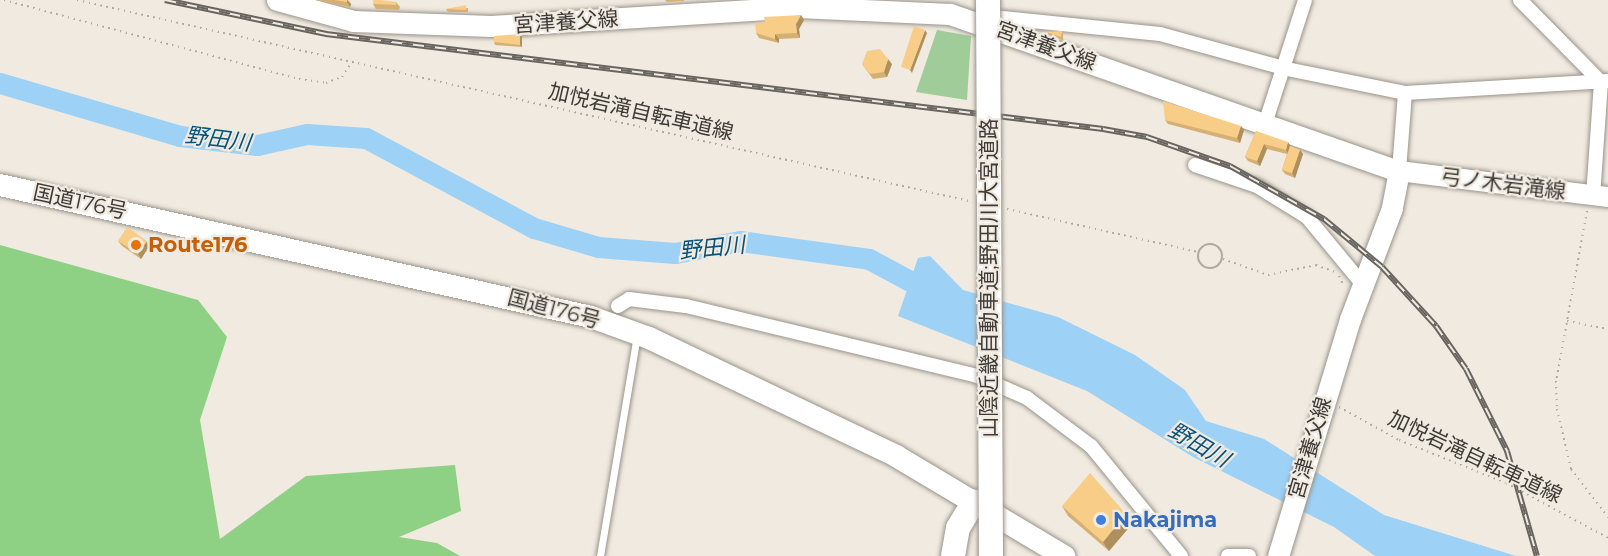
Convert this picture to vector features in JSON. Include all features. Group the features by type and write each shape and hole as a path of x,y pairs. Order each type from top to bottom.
{"highway":[{"name":"山陰近畿自動車道;野田川大宮道路","path":"988,0 992,556"},
{"name":"国道176号","path":"0,185 517,298 638,334 896,456 1064,556"},
{"path":"953,556 958,528 974,501"},
{"path":"968,556 974,501"}],"main road":[{"name":"宮津養父線","path":"277,0 353,21 491,27 798,7 895,8 970,18 1399,171 1356,292 1326,405 1278,556"},
{"name":"弓ノ木岩滝線","path":"1399,171 1596,196"}],"street":[{"path":"1265,124 1287,69 1305,0"},
{"path":"1520,0 1605,81"},
{"path":"970,18 997,14 1160,34 1287,69 1404,93 1605,81"},
{"path":"1596,196 1605,81"},
{"path":"1399,171 1404,93"},
{"path":"1195,165 1257,186 1307,217 1356,292"},
{"path":"618,306 629,299 686,306 977,376 1027,398 1091,446 1181,556"},
{"path":"1228,556 1249,556"}],"lane":[{"path":"600,556 638,334"}],"path":[{"path":"4,0 298,79 326,83 342,77 351,63"},
{"name":"加悦岩滝自転車道線","path":"77,0 975,202"},
{"path":"1596,196 1566,321 1556,381 1564,448 1587,496 1608,516"},
{"path":"999,207 1198,252"},
{"path":"1198,252 1203,245 1218,245 1223,259"},
{"path":"1198,252 1206,268 1223,259 1268,275 1316,265 1335,272 1356,292"},
{"path":"1566,321 1608,329"},
{"name":"加悦岩滝自転車道線","path":"1326,405 1400,440 1506,483 1608,538"}],"green space":[{"path":"937,30 971,36 967,100 916,92"},
{"path":"0,245 198,300 227,337 200,420 220,539 306,476 455,465 461,511 399,537 437,543 460,556 0,556"}],"water":[{"path":"930,256 963,290 1058,317 1135,355 1185,390 1206,421 1264,439 1384,515 1516,556 1375,556 1334,527 1193,457 1087,391 898,316 918,258"}],"building":[{"path":"373,0 396,2 396,5 373,4"},
{"path":"466,5 466,10 446,9"},
{"path":"801,15 796,24 797,33 775,34 775,39 756,33 755,23 765,22 764,17"},
{"path":"914,26 925,30 910,70 901,67"},
{"path":"1062,31 1061,37 1045,32"},
{"path":"520,34 520,45 494,42 494,36"},
{"path":"880,49 888,59 884,72 870,74 862,64 867,51"},
{"path":"1163,101 1241,126 1237,138 1165,120"},
{"path":"1256,131 1288,142 1286,150 1264,144 1257,161 1245,157"},
{"path":"1290,146 1300,150 1292,173 1282,170"},
{"name":"Route176","path":"127,227 147,241 138,254 118,241"},
{"name":"Nakajima","path":"1090,473 1126,514 1103,542 1062,506"}],"waterway":[{"name":"野田川","path":"0,83 180,136 257,145 307,134 366,138 534,228 598,247 675,253 740,241 869,259 934,294"}],"railway":[{"path":"165,0 326,34 1103,129 1147,137 1230,166 1324,219 1382,267 1436,326 1466,369 1507,451 1537,556"}],"place":[{"name":"Route176","path":"136,245"},
{"name":"Nakajima","path":"1101,520"}]}
